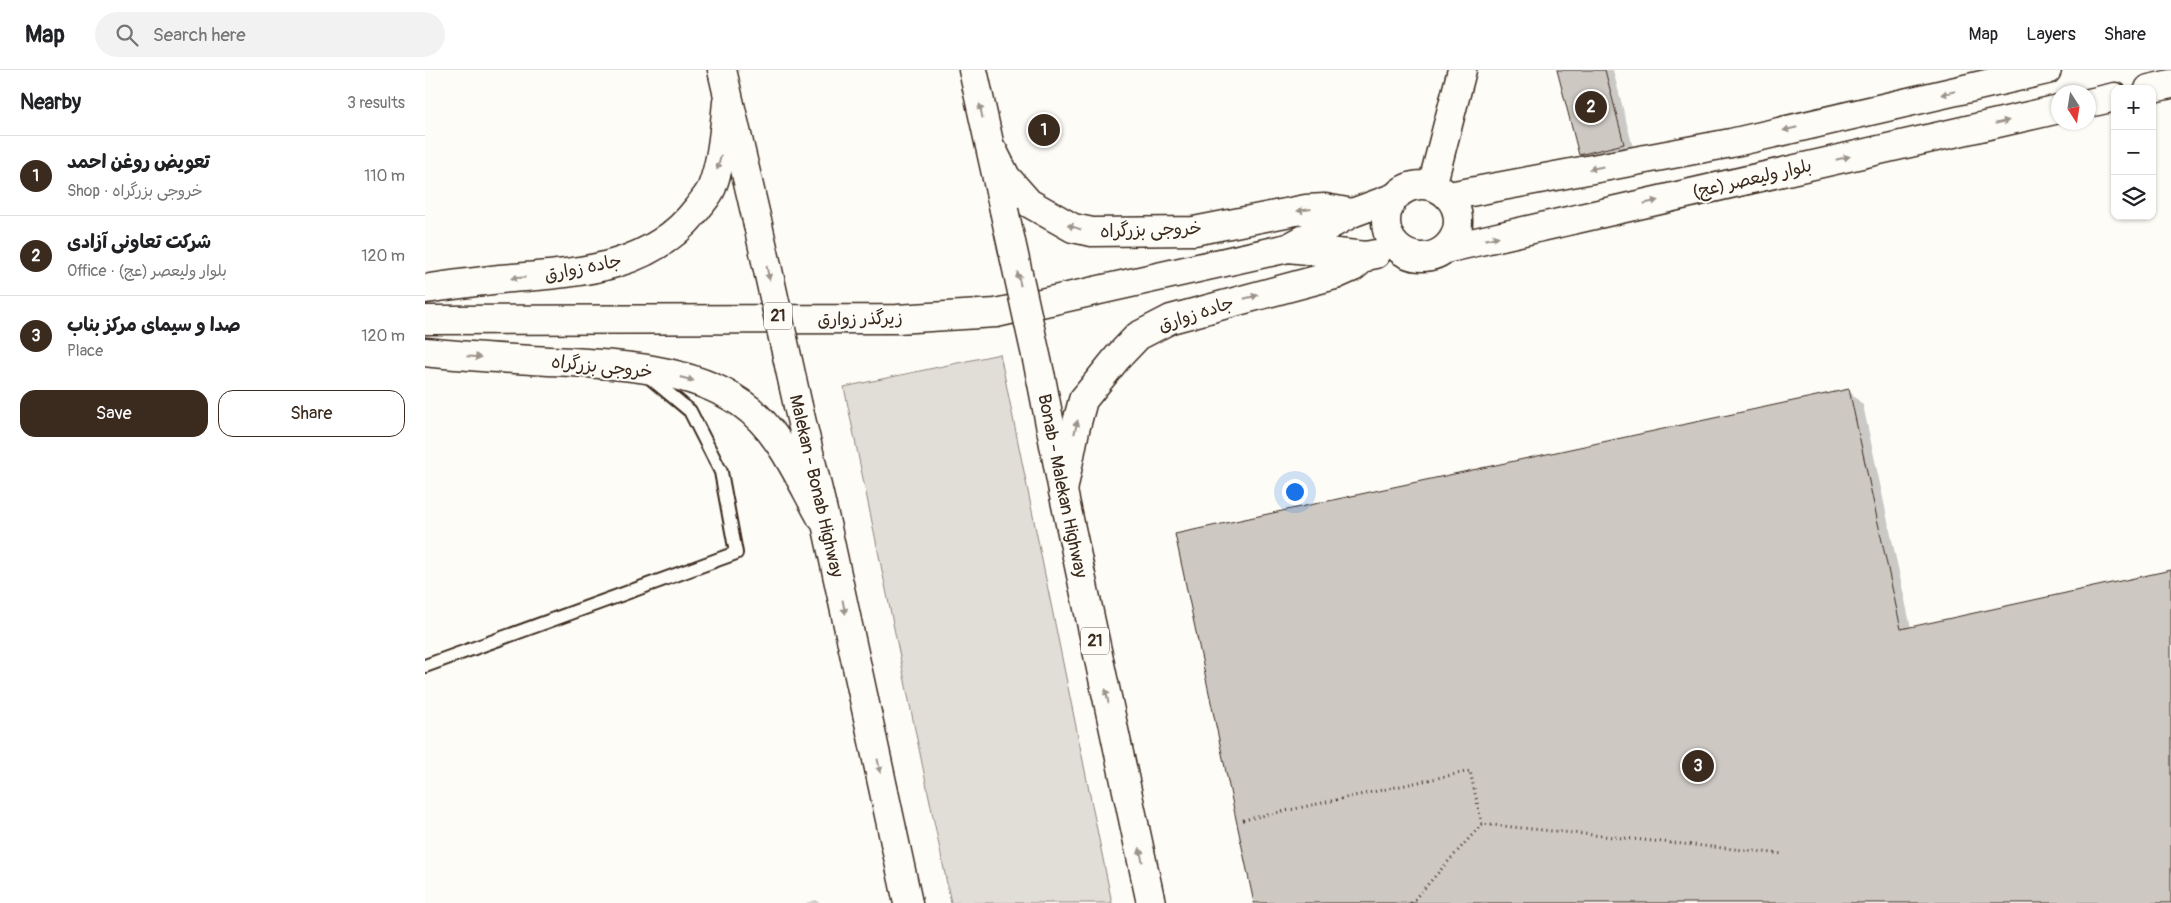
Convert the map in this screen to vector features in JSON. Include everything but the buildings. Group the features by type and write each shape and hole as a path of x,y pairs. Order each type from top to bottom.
{"main road":[{"name":"Malekan - Bonab Highway","path":"722,70 827,528 909,903"},
{"name":"Bonab - Malekan Highway","path":"973,70 1041,378 1063,492 1151,903"},
{"path":"1440,191 1462,70"},
{"path":"1288,248 1352,213 1395,197 1416,185 1440,191 1731,143 2047,70"},
{"path":"2156,87 2171,84"},
{"name":"جاده زوارق","path":"425,289 558,275 614,265 649,250 666,240 689,219 711,190 723,150 727,98"},
{"path":"2096,101 2111,98"},
{"name":"بلوار ولیعصر (عج)","path":"1445,249 2051,111"},
{"name":"خروجی بزرگراه","path":"988,141 1006,177 1029,203 1073,228 1092,232 1111,234 1194,231 1306,209 1325,208 1352,213"},
{"path":"1395,197 1387,214 1386,224 1389,233 1400,249 1408,254 1427,256 1445,249 1457,229 1458,218 1455,206 1440,191"},
{"path":"1288,248 1366,256 1400,249"},
{"name":"زیرگذر زوارق","path":"425,320 821,319 964,316 995,313 1288,248"},
{"name":"جاده زوارق","path":"1063,492 1083,400 1117,358 1138,336 1171,319 1335,275 1353,267 1366,256"},
{"name":"خروجی بزرگراه","path":"425,352 639,368 691,380 741,403 763,423 777,440 827,528"}],"lane":[{"path":"425,666 736,552 721,472 690,411 639,368"}],"path":[{"path":"1243,820 1470,771 1482,824"},
{"path":"1482,824 1783,854"},
{"path":"1411,903 1482,824"}],"shaded area":[{"path":"1000,354 1112,903 951,903 844,387"}],"place":[{"name":"شرکت تعاونی آزادی","path":"1591,107"},
{"name":"تعویض روغن احمد","path":"1044,130"},
{"name":"صدا و سیمای مرکز بناب","path":"1698,766"}]}
